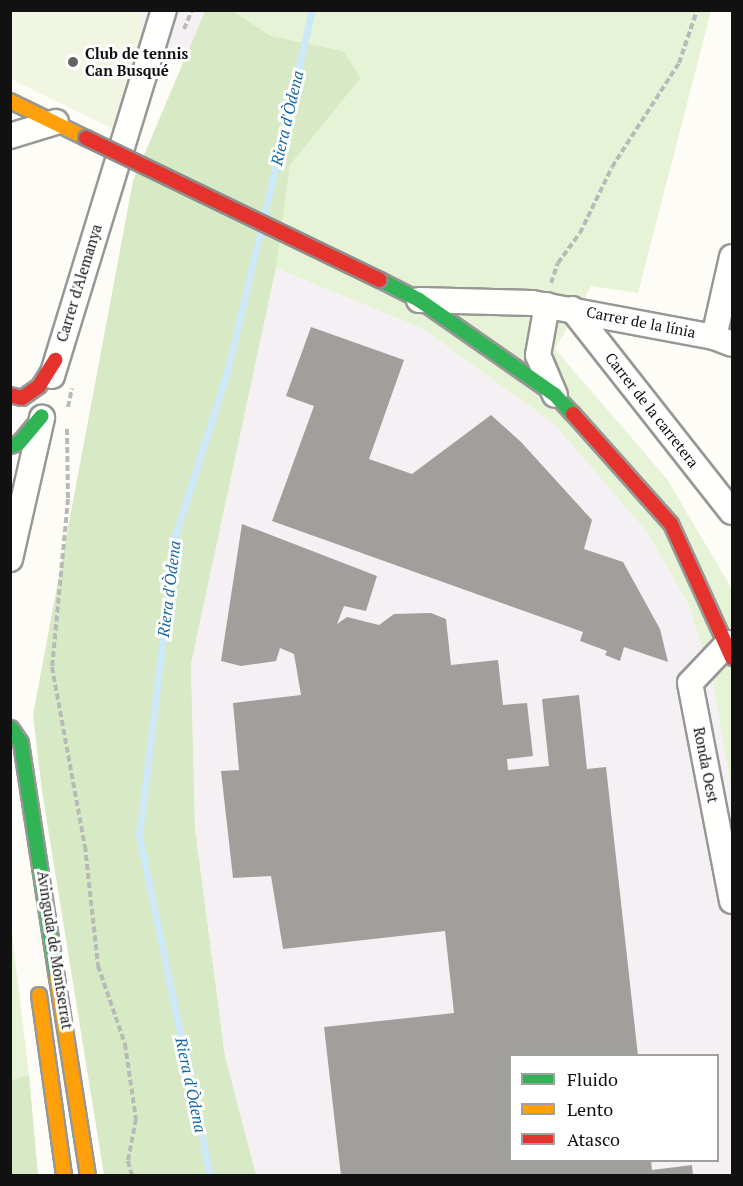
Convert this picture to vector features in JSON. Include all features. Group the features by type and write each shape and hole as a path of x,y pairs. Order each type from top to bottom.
{"street":[{"name":"Carrer d'Alemanya","path":"10,559 55,360 164,10"},
{"path":"10,101 419,300 555,395 672,524 730,651"},
{"path":"10,136 56,122"},
{"path":"723,340 732,257"},
{"name":"Carrer de la línia","path":"419,300 547,305 723,340"},
{"path":"547,305 538,355 555,395"},
{"name":"Carrer de la carretera","path":"572,309 732,512"},
{"path":"10,410 16,396 39,386 55,360"},
{"path":"10,446 19,443 42,416"},
{"name":"Ronda Oest","path":"730,651 690,683 732,901"},
{"name":"Avinguda de Montserrat","path":"11,728 21,743 88,1176"},
{"path":"10,748 21,843"},
{"name":"Avinguda de Montserrat","path":"37,981 63,1176"}],"path":[{"path":"180,39 192,10"},
{"path":"547,305 558,263 580,233 612,167 679,63 696,10"},
{"path":"73,386 66,419 68,499 52,667 85,846 98,966 124,1044 136,1119 128,1161 132,1176"}],"shaded area":[{"path":"140,11 205,11 185,59 141,44"},
{"path":"276,268 423,329 553,423 647,532 689,605 714,687 732,795 732,1175 256,1176 225,1056 195,829 191,664"}],"green space":[{"name":"Club de tennis Can Busqué","path":"10,11 140,11 141,44 115,130 11,79"},
{"path":"205,11 233,11 271,36 343,51 361,78 290,165 276,268 191,664 195,829 225,1056 256,1175 104,1175 42,791 33,715 133,181"},
{"path":"233,11 711,11 638,293 591,286 555,349 667,479 732,589 732,795 714,687 689,605 647,532 553,423 423,329 276,268 290,165 361,78 343,51 271,36"},
{"path":"10,917 29,1075 11,1080 10,1080"},
{"path":"29,1075 38,1175 11,1175 11,1080"}],"building":[{"path":"311,327 404,360 369,459 412,474 491,415 521,442 592,520 584,549 623,562 660,629 668,662 624,647 620,661 605,655 607,651 580,641 583,632 272,521 314,406 286,396"},
{"path":"242,524 377,576 366,611 344,606 337,624 347,617 379,625 394,614 431,613 446,619 451,665 498,660 503,705 527,703 533,756 507,759 508,770 549,766 542,699 579,695 587,769 606,767 638,1054 509,1054 509,1162 651,1162 652,1170 692,1165 693,1176 341,1176 324,1027 454,1013 445,931 283,949 271,876 233,878 221,771 239,770 233,703 301,695 294,654 280,648 276,661 241,666 221,661"}],"waterway":[{"name":"Riera d'Òdena","path":"264,215 312,10"},
{"name":"Riera d'Òdena","path":"210,1176 139,837 175,536 227,372 260,232"}],"traffic: fast":[{"path":"380,280 419,300 555,395 573,414"},
{"path":"10,446 19,443 42,416"},
{"path":"11,728 21,743 57,978"}],"traffic: slow":[{"path":"10,101 86,138"},
{"path":"57,978 88,1176"},
{"path":"39,995 64,1176"}],"traffic: jam":[{"path":"86,138 380,280"},
{"path":"10,395 22,398 39,386 55,360"},
{"path":"573,414 671,524 732,658"}],"place":[{"name":"Club de tennis Can Busqué","path":"73,62"}]}
